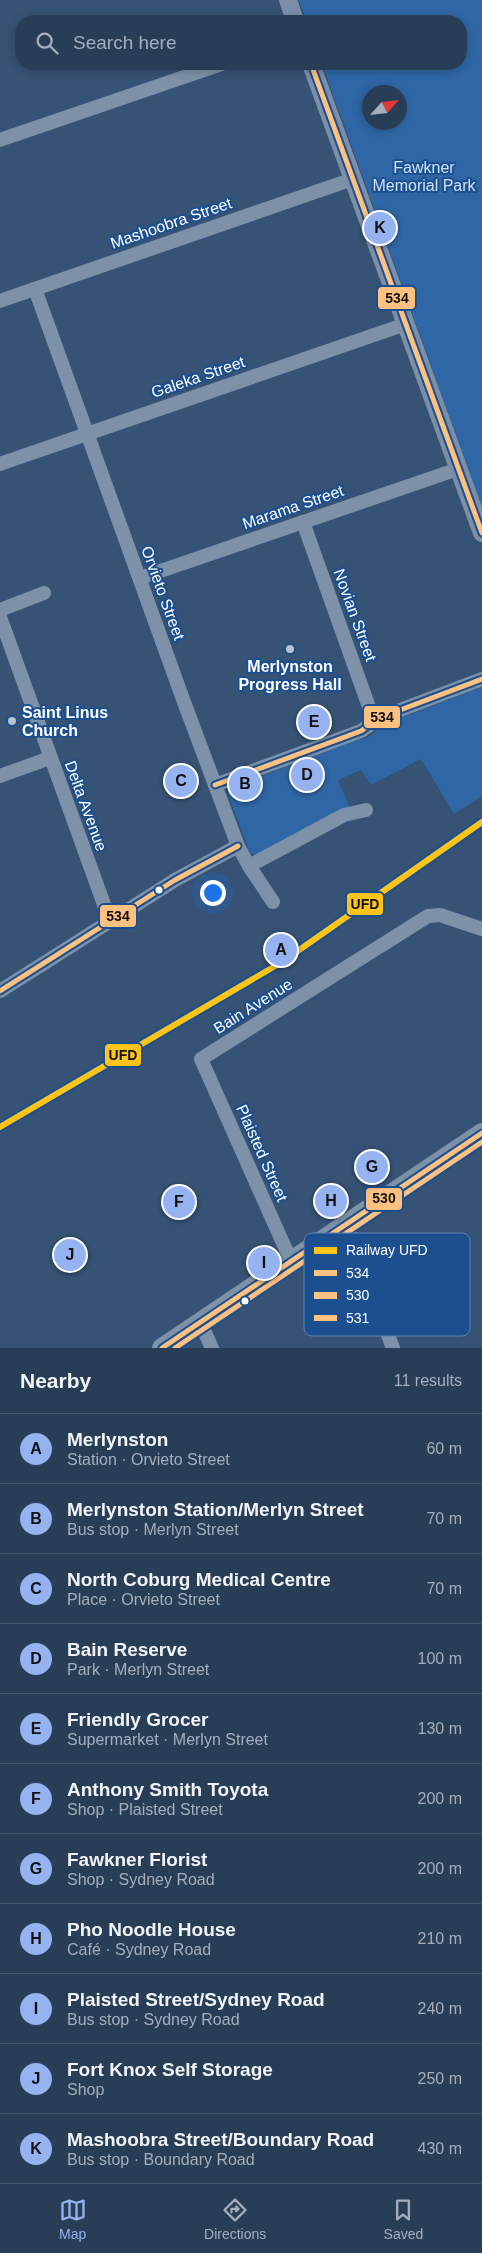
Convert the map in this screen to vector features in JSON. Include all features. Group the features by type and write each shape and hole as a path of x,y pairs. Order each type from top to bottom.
{"highway":[{"path":"333,1233 482,1133"},
{"path":"162,1348 304,1252"}],"main road":[{"path":"288,0 294,15"},
{"path":"313,70 482,533"}],"street":[{"path":"0,140 204,70"},
{"name":"Mashoobra Street","path":"0,301 353,179"},
{"name":"Orvieto Street","path":"35,289 238,846 273,902"},
{"name":"Galeka Street","path":"0,464 406,324"},
{"name":"Marama Street","path":"140,578 458,468"},
{"name":"Novian Street","path":"303,522 374,721"},
{"path":"0,610 44,593"},
{"name":"Delta Avenue","path":"0,617 110,921"},
{"path":"215,785 361,731 374,721 388,714 482,679"},
{"path":"0,776 50,758"},
{"path":"249,866 344,815 366,810"},
{"path":"0,991 175,880 238,846"},
{"name":"Bain Avenue","path":"201,1059 428,916 440,915 482,929"},
{"name":"Plaisted Street","path":"201,1059 291,1261"},
{"path":"346,1224 349,1233"},
{"path":"200,1322 212,1348"},
{"path":"388,1336 393,1348"}],"green space":[{"name":"Fawkner Memorial Park","path":"299,0 482,0 482,507 324,70 467,70 467,15 304,15"},
{"path":"482,687 482,796 454,814 421,759 371,785 361,770 338,780 350,808 259,856 250,853 228,794 228,787 235,783 243,784 350,741 360,740 372,735 382,725"}],"rail line":[{"name":"UFD","path":"0,1127 282,962 482,822"}],"transit line":[{"name":"534","path":"313,70 482,533"},
{"name":"534","path":"215,785 361,731 379,718 482,679"},
{"name":"534","path":"0,991 175,880 238,846"},
{"name":"530","path":"333,1233 482,1133"},
{"name":"531","path":"346,1233 482,1142"},
{"name":"530","path":"162,1348 304,1253"},
{"name":"531","path":"175,1348 304,1261"}],"place":[{"name":"Mashoobra Street/Boundary Road","path":"380,228"},
{"name":"Merlynston Progress Hall","path":"290,649"},
{"name":"Saint Linus Church","path":"12,721"},
{"name":"Friendly Grocer","path":"314,722"},
{"name":"Bain Reserve","path":"307,775"},
{"name":"North Coburg Medical Centre","path":"181,781"},
{"name":"Merlynston Station/Merlyn Street","path":"245,784"},
{"name":"Merlynston","path":"281,950"},
{"name":"Fawkner Florist","path":"372,1167"},
{"name":"Pho Noodle House","path":"331,1201"},
{"name":"Anthony Smith Toyota","path":"179,1202"},
{"name":"Fort Knox Self Storage","path":"70,1255"},
{"name":"Plaisted Street/Sydney Road","path":"264,1263"}]}
